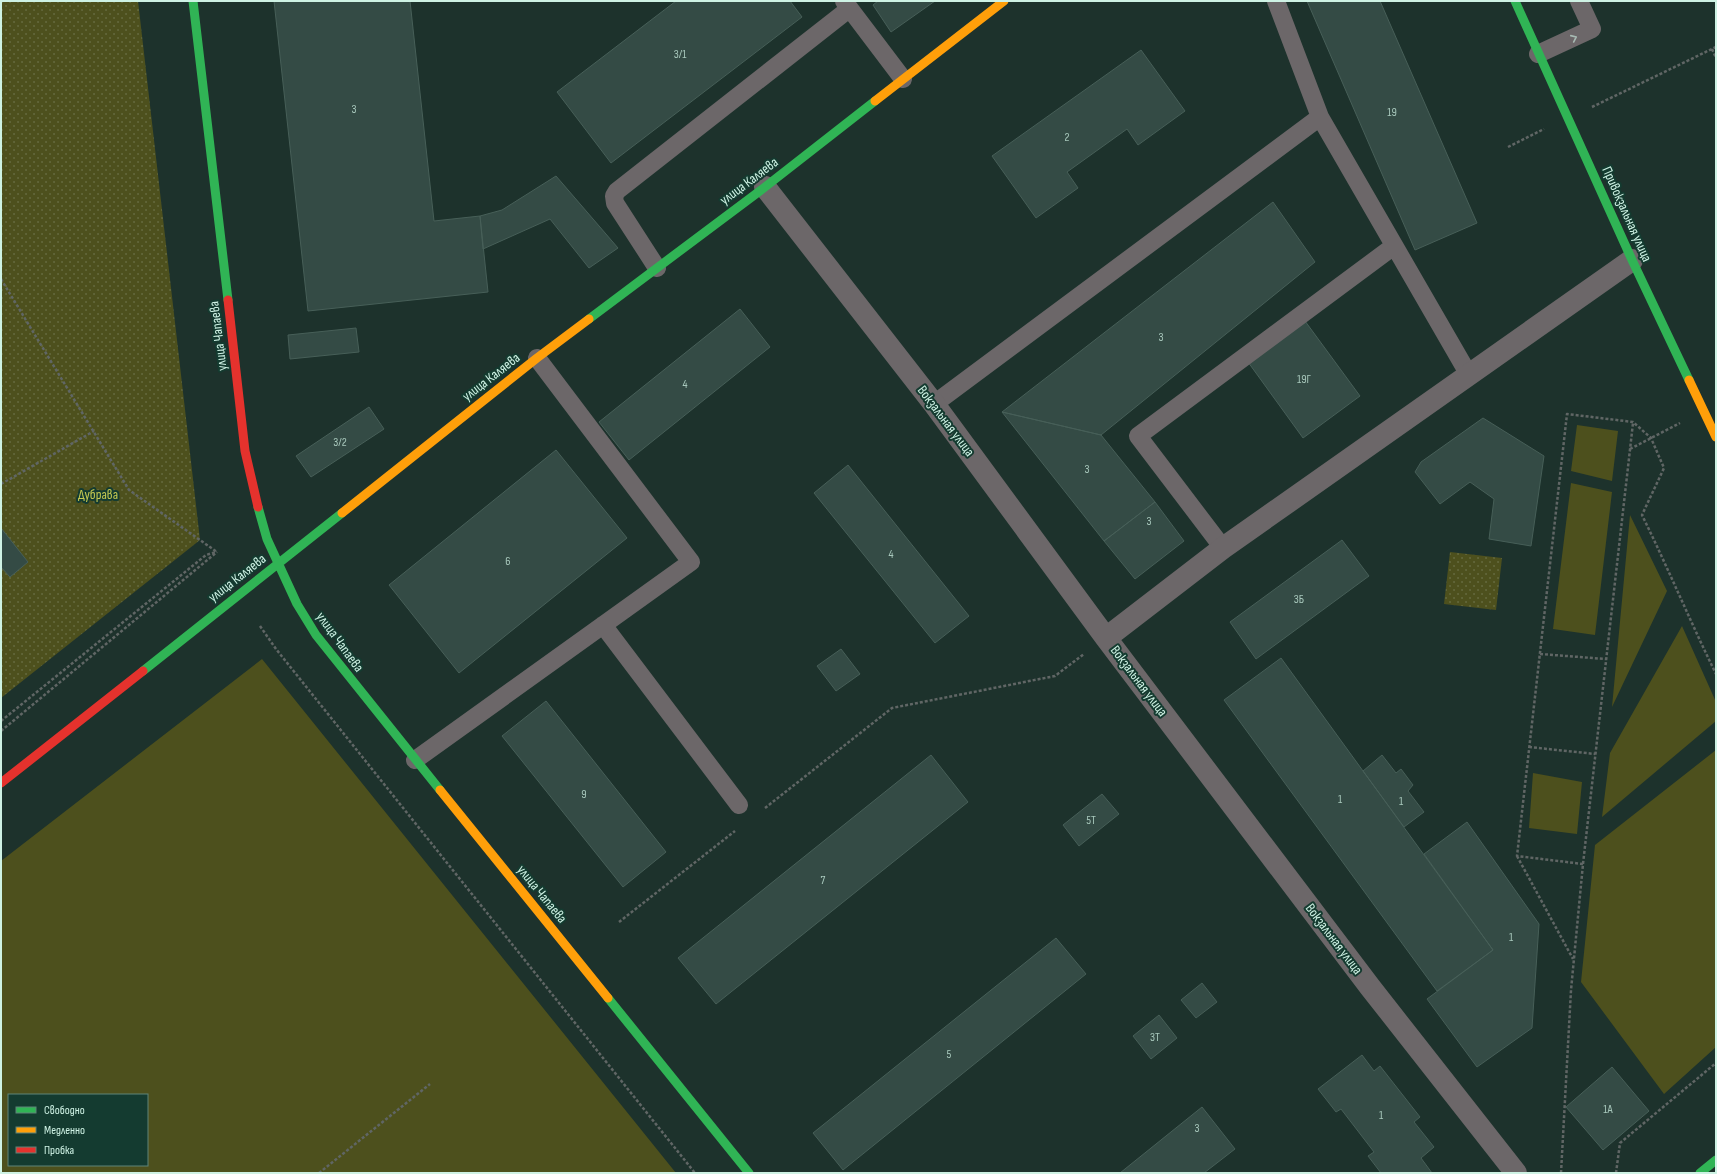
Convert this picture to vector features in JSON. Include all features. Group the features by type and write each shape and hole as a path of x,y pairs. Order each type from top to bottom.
{"street":[{"name":"улица Чапаева","path":"193,1 245,451 255,496 266,533 278,564 297,604 316,636 749,1173"},
{"name":"улица Каляева","path":"1,783 537,358 765,186 1004,1"},
{"name":"Привокзальная улица","path":"1515,1 1632,260 1716,437"},
{"name":"Вокзальная улица","path":"765,186 934,404 1106,638 1370,987 1516,1173"},
{"path":"1106,638 1223,548 1632,260"},
{"path":"1700,1173 1716,1160"}],"lane":[{"path":"1276,1 1320,118 1469,375"},
{"path":"1538,54 1592,29 1579,1"},
{"path":"657,268 615,203 614,196 617,191 847,5 903,80"},
{"path":"934,404 1320,118"},
{"path":"1223,548 1138,436 1394,246"},
{"path":"415,760 691,562 537,358"},
{"path":"603,625 739,805"}],"path":[{"path":"1508,146 1716,47"},
{"path":"1712,49 1716,58"},
{"path":"1,279 129,490 217,552"},
{"path":"1630,449 1704,411"},
{"path":"1574,960 1517,856 1567,414 1633,422 1651,438 1664,468 1642,515 1670,572 1688,618 1716,674"},
{"path":"1561,1173 1574,960 1583,864 1633,422"},
{"path":"1,484 94,431"},
{"path":"1,721 206,555 217,552"},
{"path":"1,730 217,552"},
{"path":"260,626 291,667 695,1173"},
{"path":"762,810 892,708 1054,676 1106,638"},
{"path":"1540,654 1606,659"},
{"path":"1529,747 1595,754"},
{"path":"619,922 737,830"},
{"path":"1517,856 1583,864"},
{"path":"1616,1173 1620,1143 1716,1063"},
{"path":"319,1173 430,1084"}],"green space":[{"name":"Дубрава","path":"1,1 138,1 200,540 1,698"},
{"path":"1577,425 1618,431 1612,481 1571,471"},
{"path":"1571,483 1612,492 1595,635 1553,629"},
{"path":"1630,515 1667,591 1612,707"},
{"path":"1450,552 1502,558 1496,610 1444,604"},
{"path":"1682,626 1716,702 1716,721 1602,817 1610,753"},
{"path":"262,659 676,1173 1,1173 1,861"},
{"path":"1716,750 1716,1047 1664,1094 1581,982 1595,845"},
{"path":"1533,773 1582,782 1577,834 1529,828"}],"building":[{"path":"274,1 410,1 434,221 480,216 488,292 308,311"},
{"path":"676,1 790,1 802,17 611,163 557,92"},
{"path":"878,1 935,1 891,32 873,5"},
{"path":"1307,1 1380,1 1477,223 1415,250"},
{"path":"1141,50 1185,111 1138,145 1127,129 1067,172 1078,188 1036,218 992,156"},
{"path":"556,176 618,248 589,268 550,219 483,249 480,216 502,210"},
{"path":"1273,202 1315,262 1101,435 1002,412"},
{"path":"740,309 770,347 629,460 599,422"},
{"path":"1305,321 1360,396 1303,438 1248,362"},
{"path":"356,328 359,352 290,359 288,335"},
{"path":"369,407 384,429 311,477 296,456"},
{"path":"1002,412 1101,435 1155,502 1104,541"},
{"path":"1483,418 1544,456 1531,546 1489,539 1494,499 1470,482 1440,504 1415,472 1421,462"},
{"path":"556,450 627,538 459,673 389,585"},
{"path":"848,465 969,616 935,643 814,493"},
{"path":"1155,502 1184,541 1135,579 1104,541"},
{"path":"1,528 28,562 10,577 1,567"},
{"path":"1342,540 1369,576 1256,659 1230,622"},
{"path":"841,649 860,674 836,691 817,666"},
{"path":"1281,658 1493,950 1437,991 1224,700"},
{"path":"546,701 666,852 623,887 502,736"},
{"path":"931,755 968,802 716,1004 678,958"},
{"path":"1382,755 1396,773 1401,769 1413,785 1408,791 1424,812 1404,827 1363,771"},
{"path":"1102,794 1119,814 1079,846 1063,825"},
{"path":"1467,822 1539,924 1532,1028 1477,1067 1427,999 1493,950 1424,854"},
{"path":"1056,938 1086,974 843,1170 813,1133"},
{"path":"1202,983 1217,1002 1196,1018 1181,1000"},
{"path":"1159,1015 1177,1038 1151,1059 1133,1036"},
{"path":"1362,1055 1374,1071 1380,1066 1420,1117 1414,1122 1434,1147 1421,1158 1432,1173 1381,1173 1368,1156 1374,1152 1341,1109 1336,1112 1318,1089"},
{"path":"1612,1067 1649,1111 1603,1150 1566,1107"},
{"path":"1202,1107 1235,1149 1204,1173 1120,1173"}],"traffic: fast":[{"path":"193,1 228,300"},
{"path":"1515,1 1632,260 1689,380"},
{"path":"589,319 765,187 875,101"},
{"path":"258,507 267,539 297,604 316,635 440,790"},
{"path":"143,671 342,513"},
{"path":"608,998 749,1173"},
{"path":"1700,1173 1716,1160"}],"traffic: slow":[{"path":"875,101 1004,1"},
{"path":"342,513 537,358 589,319"},
{"path":"1689,380 1716,437"},
{"path":"440,790 608,998"}],"traffic: jam":[{"path":"228,300 245,451 258,507"},
{"path":"1,783 143,671"}]}
